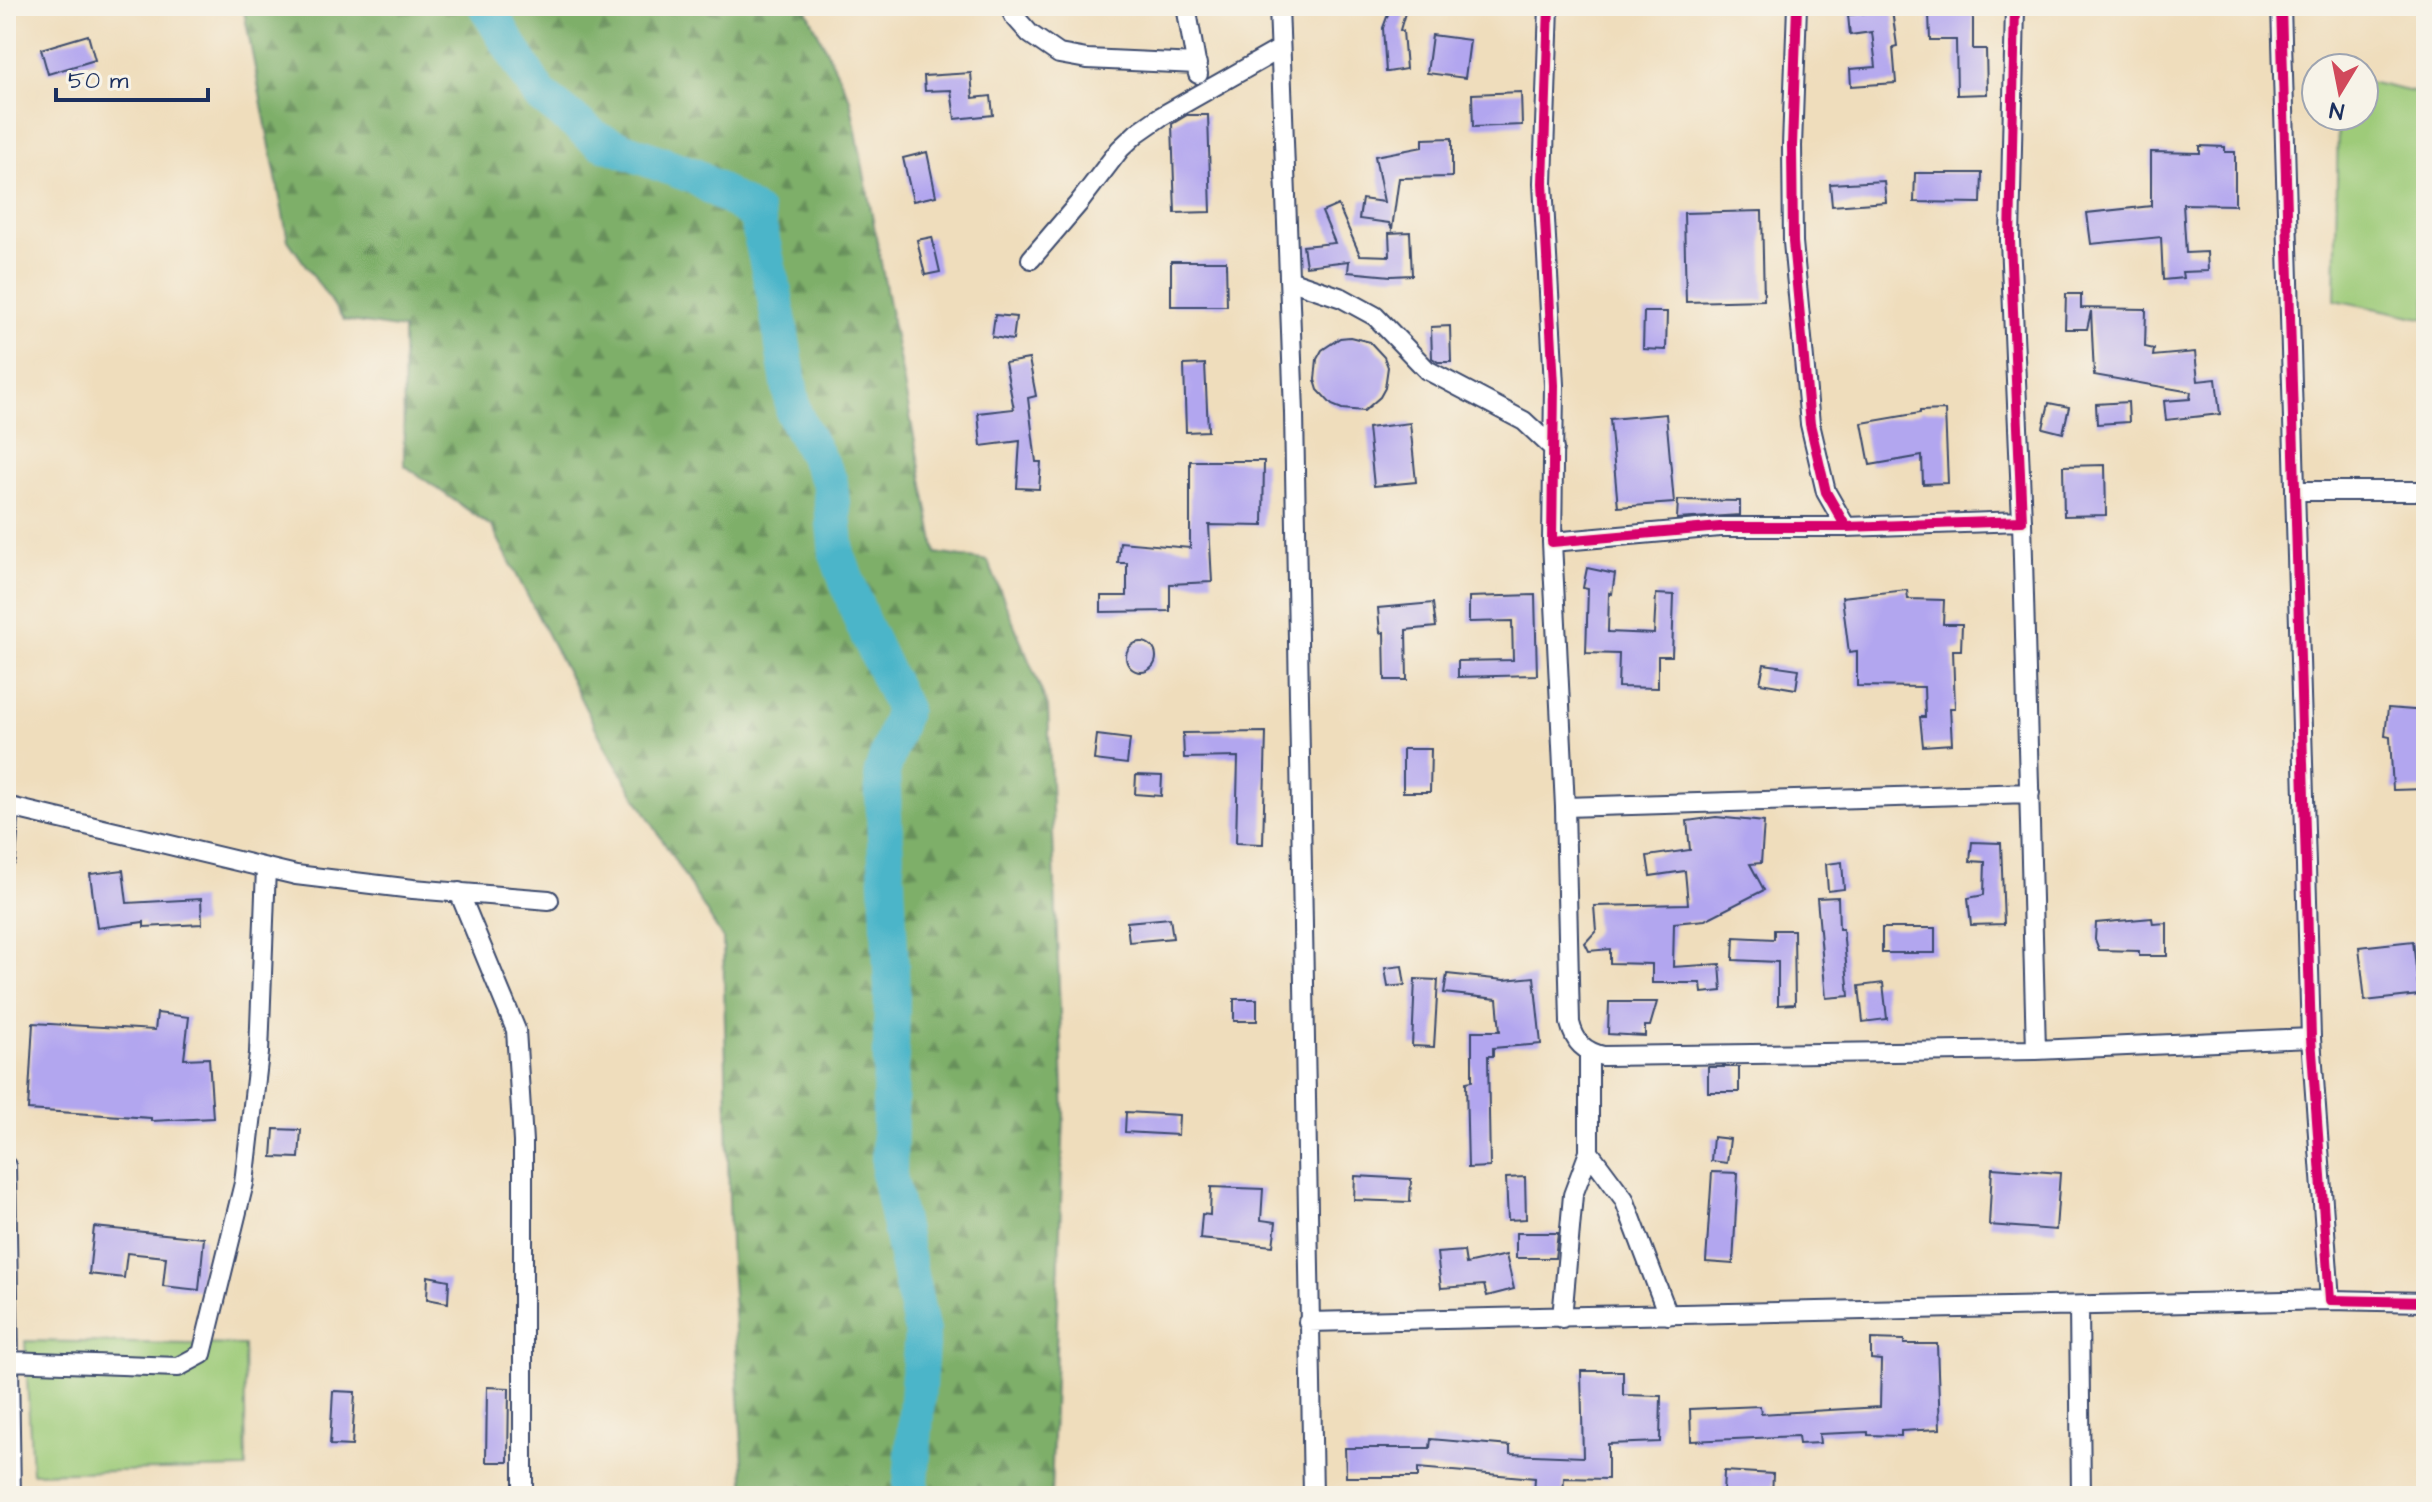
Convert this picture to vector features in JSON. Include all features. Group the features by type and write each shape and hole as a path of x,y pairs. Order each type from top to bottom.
{"street":[{"path":"1009,6 1030,34 1059,54 1087,59 1197,64"},
{"path":"1186,6 1201,94"},
{"path":"1279,6 1294,413 1313,1496"},
{"path":"1549,6 1543,183 1554,385 1552,542 1565,807 1570,1023 1573,1036 1589,1052 1603,1056 2036,1050 2311,1038"},
{"path":"1797,6 1792,146 1793,242 1810,424 1826,492 1846,527"},
{"path":"2015,6 2010,240 2022,521 2036,1050"},
{"path":"2281,6 2311,1038 2330,1300"},
{"path":"1031,259 1120,149 1160,117 1280,49"},
{"path":"1289,280 1342,298 1375,316 1427,370 1524,421 1554,449"},
{"path":"2295,491 2426,491"},
{"path":"1552,542 1720,527 1846,527 2022,521"},
{"path":"1565,807 2030,793"},
{"path":"6,859 8,807 296,875 549,900"},
{"path":"9,1361 178,1367 202,1354 244,1183 259,1053 266,868"},
{"path":"459,892 516,1030 523,1142 523,1496"},
{"path":"1562,1318 1573,1195 1589,1152 1589,1052"},
{"path":"1589,1152 1624,1199 1668,1315"},
{"path":"6,1166 11,1496"},
{"path":"1308,1322 2330,1300 2426,1302"},
{"path":"2079,1307 2081,1496"}],"green space":[{"path":"243,6 805,6 850,99 936,553 988,561 1048,707 1064,1114 1051,1496 745,1496 730,1246 723,939 606,748 492,527 404,465 403,329 344,320 288,240"},
{"path":"2380,85 2426,95 2426,319 2335,300 2338,132 2380,132"},
{"path":"25,1341 244,1345 246,1468 32,1473"}],"building":[{"path":"1391,6 1407,6 1400,30 1403,31 1406,69 1386,72 1383,28"},
{"path":"1892,10 1897,46 1893,47 1896,83 1851,86 1850,69 1876,67 1872,32 1850,35 1848,15"},
{"path":"1929,13 1973,13 1973,49 1986,49 1987,94 1957,95 1956,40 1930,40"},
{"path":"88,35 95,60 48,74 41,49"},
{"path":"1432,35 1470,40 1465,78 1427,73"},
{"path":"971,73 973,98 991,96 993,115 955,119 951,90 925,91 924,76"},
{"path":"1521,92 1522,125 1473,127 1472,94"},
{"path":"1187,115 1208,115 1211,212 1175,213 1172,124"},
{"path":"1452,138 1452,177 1399,178 1392,229 1389,223 1359,219 1362,199 1384,202 1375,156 1423,147 1423,139"},
{"path":"2200,146 2225,147 2225,152 2235,152 2235,205 2183,204 2186,253 2207,252 2208,271 2182,272 2183,278 2163,280 2161,237 2091,244 2087,213 2151,206 2151,152 2200,153"},
{"path":"927,152 936,196 913,201 903,158"},
{"path":"1915,173 1982,173 1981,203 1914,202"},
{"path":"1884,181 1886,202 1832,206 1830,184"},
{"path":"1338,205 1360,255 1390,256 1389,233 1410,232 1412,275 1348,272 1349,261 1306,266 1303,246 1335,243 1322,212"},
{"path":"1762,211 1764,300 1686,302 1684,213"},
{"path":"932,237 940,272 925,275 917,240"},
{"path":"1171,261 1226,261 1227,306 1171,306"},
{"path":"2066,294 2081,294 2081,308 2146,309 2145,347 2154,349 2153,356 2195,352 2198,381 2216,379 2220,414 2166,420 2164,401 2190,399 2191,392 2094,375 2091,311 2087,329 2065,329"},
{"path":"1644,312 1667,312 1666,350 1643,349"},
{"path":"995,315 1016,317 1013,340 992,337"},
{"path":"1450,326 1451,362 1438,362 1432,358 1431,327"},
{"path":"1340,338 1370,342 1384,357 1388,367 1385,388 1364,411 1332,405 1318,390 1315,380 1317,359 1322,350"},
{"path":"1029,359 1036,396 1028,398 1036,462 1041,462 1039,489 1017,488 1020,441 981,446 978,413 1014,409 1005,363"},
{"path":"1205,364 1208,431 1186,432 1184,365"},
{"path":"2128,402 2129,422 2097,424 2096,404"},
{"path":"2049,403 2069,407 2063,433 2043,428"},
{"path":"1945,410 1948,483 1923,484 1922,456 1870,465 1862,423 1920,411"},
{"path":"1666,414 1674,503 1618,507 1610,419"},
{"path":"1410,423 1416,482 1374,486 1368,428"},
{"path":"1190,461 1264,461 1263,526 1209,525 1212,582 1170,584 1170,611 1101,612 1101,596 1127,596 1127,563 1118,563 1120,542 1190,548"},
{"path":"2105,465 2106,515 2064,516 2063,466"},
{"path":"1678,500 1740,501 1740,515 1677,519"},
{"path":"1587,568 1615,574 1612,594 1609,593 1608,632 1654,634 1656,594 1674,595 1672,656 1658,656 1658,688 1618,687 1619,654 1586,653 1588,589 1583,588"},
{"path":"1907,590 1908,599 1944,600 1943,624 1962,624 1961,650 1953,650 1955,708 1950,708 1952,744 1923,746 1920,717 1925,717 1924,687 1857,686 1857,652 1849,653 1842,597"},
{"path":"1535,595 1537,675 1458,677 1458,661 1513,660 1512,621 1469,622 1469,597"},
{"path":"1433,603 1436,627 1406,630 1407,680 1385,680 1384,632 1380,633 1378,608"},
{"path":"1141,642 1152,646 1156,657 1152,668 1141,672 1130,668 1126,657 1130,646"},
{"path":"1764,664 1799,669 1796,689 1760,683"},
{"path":"2388,708 2426,711 2426,789 2393,790 2390,737 2385,736"},
{"path":"1266,732 1263,844 1236,843 1238,757 1184,758 1183,733"},
{"path":"1097,735 1130,739 1127,764 1094,760"},
{"path":"1403,749 1431,749 1430,792 1403,792"},
{"path":"1136,775 1162,776 1161,796 1135,794"},
{"path":"1716,817 1764,822 1761,863 1750,864 1764,890 1705,920 1674,923 1673,967 1720,964 1722,991 1702,993 1701,983 1652,983 1652,964 1610,963 1610,949 1589,951 1585,943 1596,931 1594,906 1688,904 1685,871 1650,876 1647,856 1690,850 1687,821"},
{"path":"1972,842 2001,843 2004,924 1971,925 1968,898 1984,895 1985,862 1970,861"},
{"path":"1842,862 1844,889 1828,891 1826,864"},
{"path":"123,870 127,903 201,899 202,924 144,927 144,922 97,928 90,874"},
{"path":"1838,897 1839,929 1843,929 1849,996 1826,998 1817,898"},
{"path":"1170,918 1173,938 1129,942 1127,922"},
{"path":"2152,918 2153,924 2167,923 2167,956 2139,956 2139,951 2099,950 2095,939 2096,923"},
{"path":"1882,928 1935,928 1935,953 1882,953"},
{"path":"1774,930 1794,930 1795,1004 1778,1005 1778,962 1733,960 1734,937 1774,939"},
{"path":"2413,941 2419,995 2365,1001 2359,947"},
{"path":"1402,966 1405,985 1388,987 1385,968"},
{"path":"1447,974 1504,980 1534,977 1541,1044 1493,1048 1493,1056 1488,1056 1490,1167 1468,1168 1466,1082 1472,1081 1472,1031 1500,1031 1497,999 1444,993"},
{"path":"1415,979 1438,980 1434,1047 1412,1046"},
{"path":"1883,983 1887,1019 1863,1022 1859,986"},
{"path":"1234,999 1257,999 1257,1021 1234,1021"},
{"path":"1609,1002 1657,1002 1650,1026 1645,1026 1645,1036 1608,1034"},
{"path":"157,1013 189,1017 184,1059 209,1058 213,1118 151,1121 151,1118 28,1110 33,1023 155,1030"},
{"path":"1708,1067 1739,1067 1739,1092 1708,1092"},
{"path":"1126,1112 1179,1115 1178,1135 1125,1132"},
{"path":"274,1129 301,1130 299,1158 272,1157"},
{"path":"1713,1137 1730,1139 1727,1163 1711,1161"},
{"path":"1992,1168 2060,1173 2056,1230 1989,1225"},
{"path":"1712,1172 1738,1173 1733,1264 1706,1262"},
{"path":"1355,1176 1411,1179 1410,1202 1354,1200"},
{"path":"1525,1177 1526,1219 1508,1220 1506,1178"},
{"path":"1211,1187 1263,1189 1261,1220 1276,1222 1273,1246 1200,1239 1202,1214 1210,1215"},
{"path":"94,1227 204,1238 199,1290 163,1286 166,1257 127,1253 124,1278 89,1274"},
{"path":"1516,1233 1558,1233 1555,1258 1516,1258"},
{"path":"1464,1251 1466,1264 1506,1255 1514,1289 1487,1296 1484,1285 1441,1288 1437,1253"},
{"path":"428,1276 449,1280 448,1303 427,1299"},
{"path":"1871,1339 1904,1340 1904,1344 1937,1344 1940,1429 1901,1431 1901,1436 1868,1435 1868,1432 1819,1434 1820,1443 1799,1444 1798,1436 1691,1441 1690,1409 1760,1406 1761,1414 1880,1407 1881,1360 1871,1359"},
{"path":"1581,1371 1623,1371 1623,1395 1661,1396 1660,1442 1608,1444 1608,1479 1564,1478 1563,1496 1534,1496 1535,1478 1418,1468 1418,1477 1346,1477 1345,1448 1430,1448 1431,1439 1510,1446 1510,1454 1583,1457"},
{"path":"487,1387 509,1388 508,1462 486,1462"},
{"path":"333,1391 355,1392 352,1446 330,1445"},
{"path":"1724,1471 1773,1474 1772,1496 1723,1496"}],"waterway":[{"path":"486,6 539,94 599,141 694,176 756,214 775,297 794,414 830,482 837,554 862,622 903,709 882,772 892,991 889,1175 922,1332 910,1496"}],"cycle path":[{"path":"1549,6 1543,183 1554,385 1552,542 1720,527 1846,527 2022,521 2010,240 2015,6"},
{"path":"1797,6 1792,146 1793,242 1810,424 1826,492 1846,527"},
{"path":"2281,6 2311,1038 2330,1300 2426,1302"}]}
